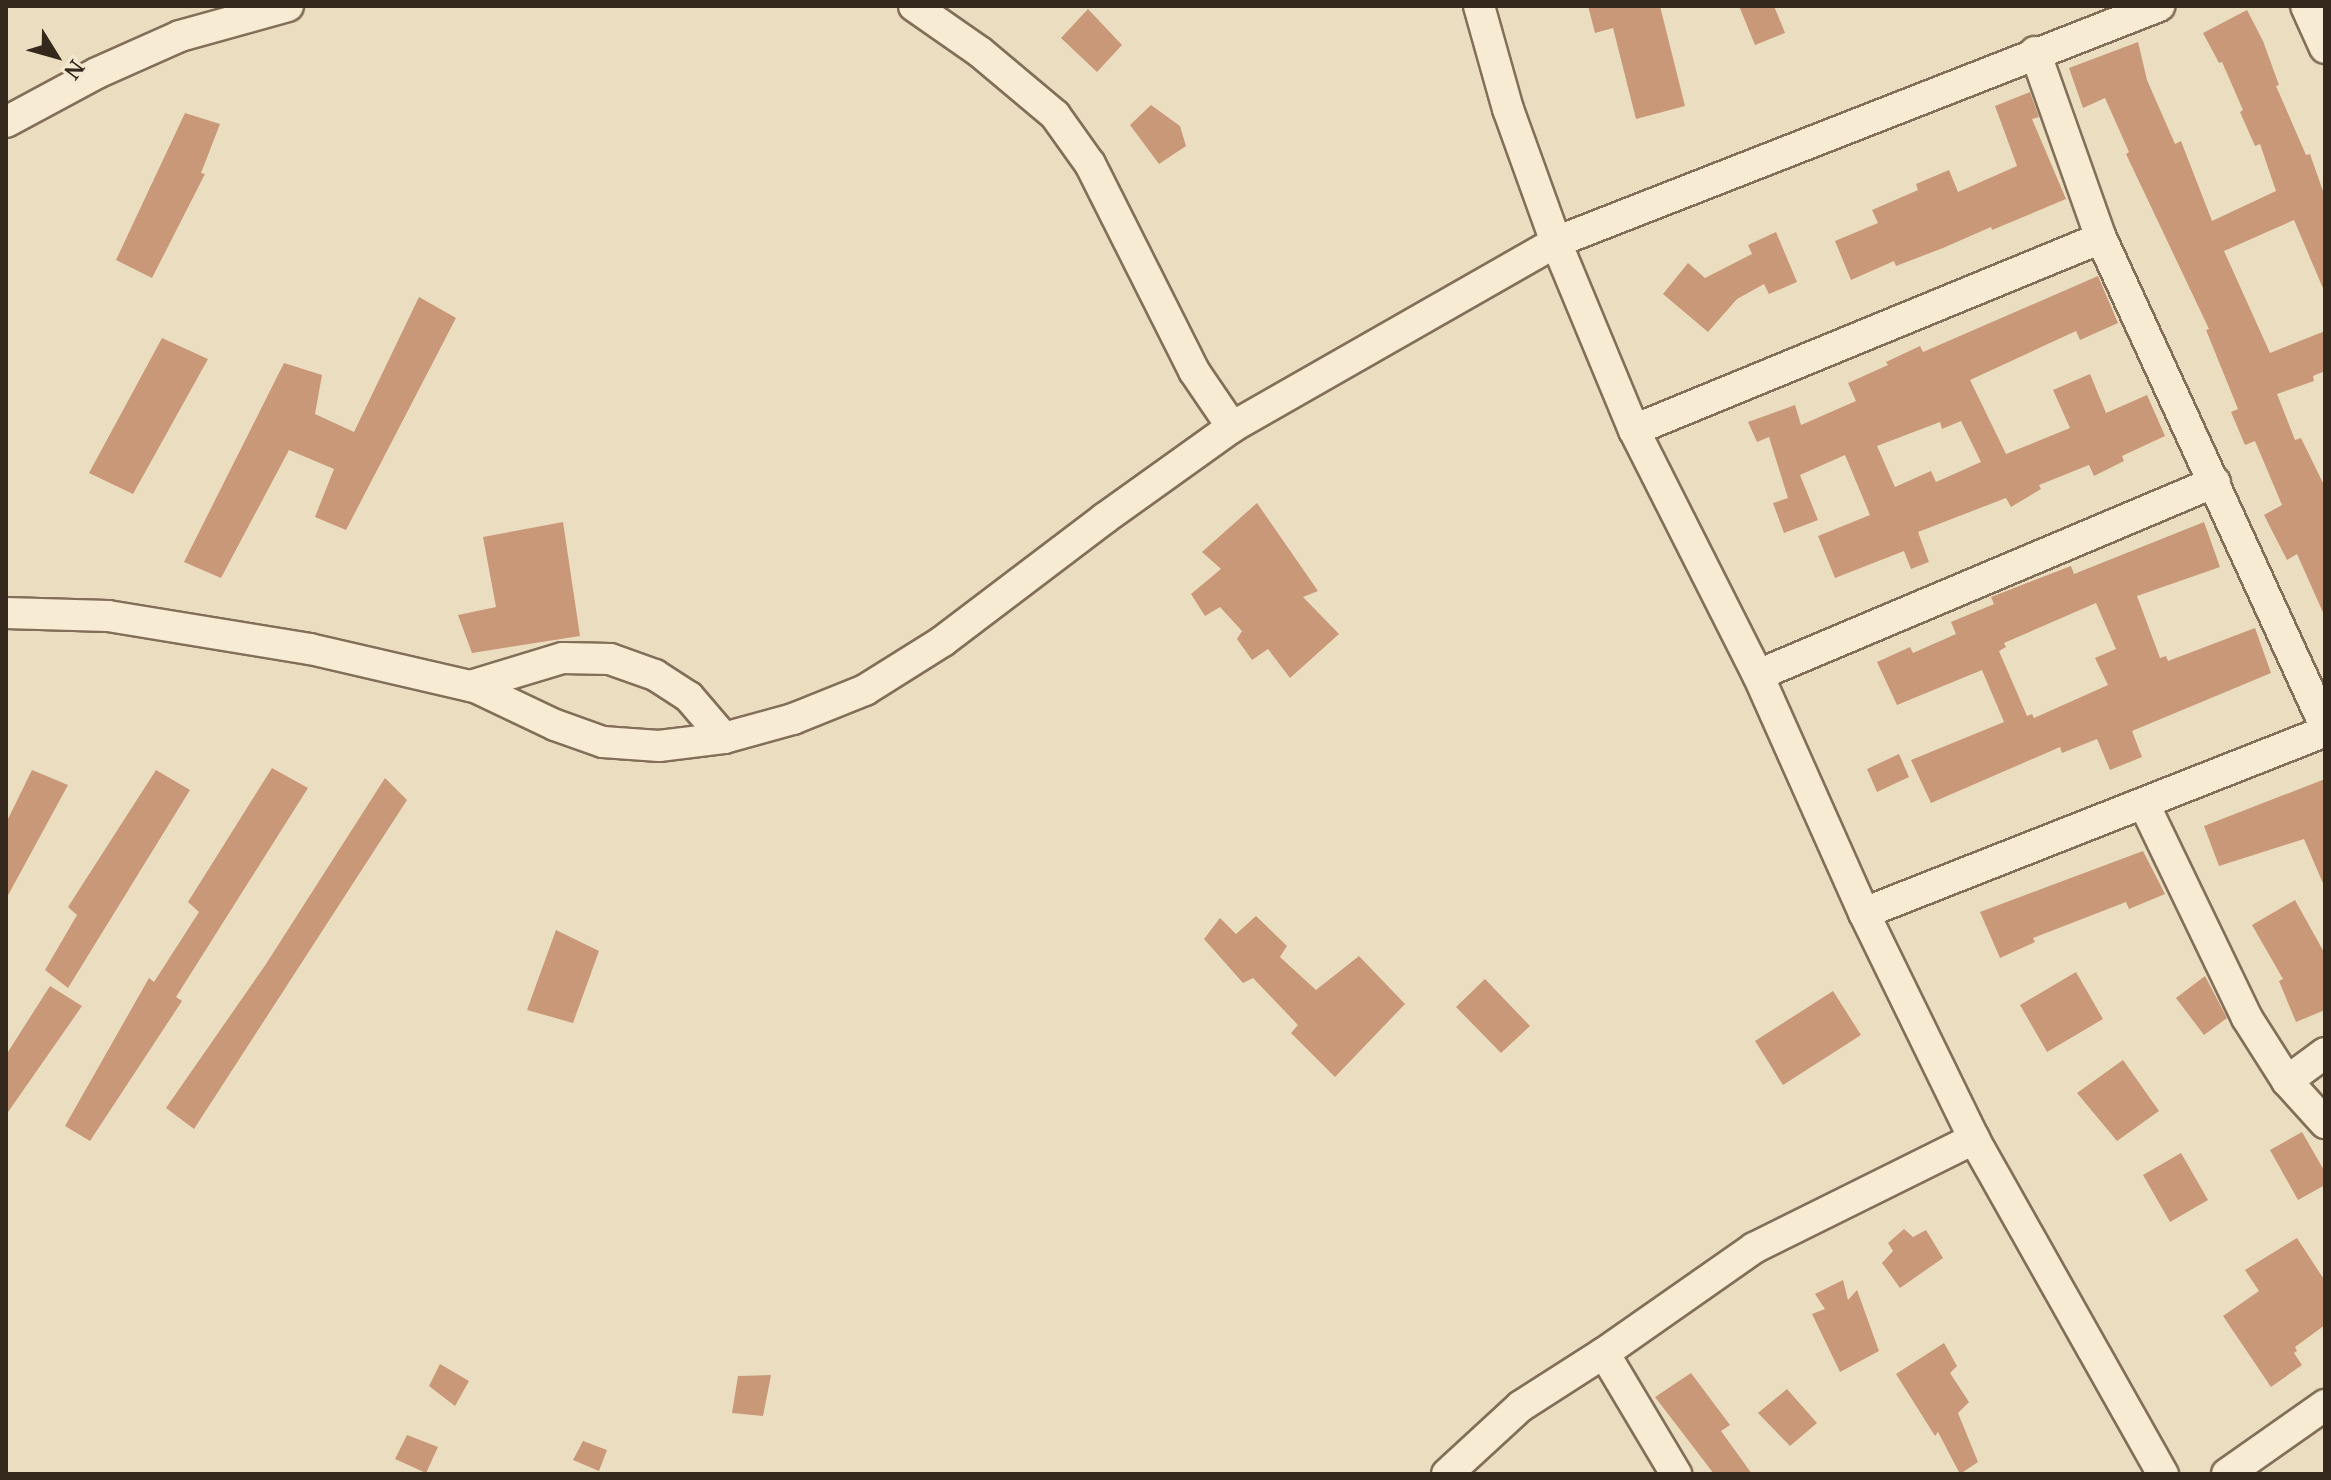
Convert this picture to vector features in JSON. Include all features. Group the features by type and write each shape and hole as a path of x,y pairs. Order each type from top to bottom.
{"street":[{"path":"6,122 97,73 180,36 288,6"},
{"path":"914,6 980,52 1055,115 1090,164 1194,371 1232,427"},
{"path":"1479,6 1508,109 1556,242 1634,430 1758,675 1864,913 1974,1139 2163,1474"},
{"path":"6,613 108,616 310,649 470,686 555,725 603,742 659,746 724,738 793,719 865,690 943,641 1105,518 1232,427 1556,242 2159,6"},
{"path":"2306,6 2325,48"},
{"path":"1864,913 2144,804 2325,728 2101,238 2035,52"},
{"path":"1634,430 2101,238"},
{"path":"1758,675 2215,482"},
{"path":"470,686 563,658 610,659 655,675 689,697 724,738"},
{"path":"2144,804 2247,1018 2287,1081 2325,1123"},
{"path":"2287,1081 2325,1053"},
{"path":"1447,1474 1521,1406 1604,1353 1754,1248 1974,1139"},
{"path":"1604,1353 1676,1474"},
{"path":"2227,1474 2325,1405"}],"building":[{"path":"1588,6 1660,6 1685,106 1636,119 1613,28 1595,33"},
{"path":"1739,6 1774,6 1785,33 1755,45"},
{"path":"1088,9 1122,45 1097,72 1061,38"},
{"path":"2247,10 2263,41 2279,85 2276,86 2306,155 2310,154 2325,197 2325,293 2294,220 2224,251 2270,353 2325,331 2325,371 2313,376 2314,381 2277,394 2295,440 2301,438 2325,487 2325,617 2297,554 2287,560 2264,515 2282,505 2255,441 2245,445 2231,412 2238,409 2206,330 2209,329 2126,154 2129,152 2105,98 2083,108 2069,68 2138,42 2147,80 2175,144 2181,141 2212,221 2276,191 2260,144 2255,146 2222,62 2219,63 2203,33"},
{"path":"2030,92 2039,117 2032,119 2066,199 1992,230 1991,227 1896,266 1894,261 1851,280 1835,241 1878,223 1872,210 1918,190 1916,184 1949,170 1958,192 2017,166 1995,106"},
{"path":"1151,105 1180,126 1186,146 1159,164 1130,125"},
{"path":"185,113 220,124 201,173 205,174 152,278 116,260"},
{"path":"1776,232 1797,282 1769,294 1764,284 1737,299 1708,332 1663,294 1688,263 1705,278 1752,254 1748,245"},
{"path":"2098,276 2118,323 2080,340 2076,331 1970,380 2006,454 2070,428 2053,390 2090,374 2106,413 2147,395 2165,436 2122,456 2124,461 2094,476 2089,465 2039,485 2041,489 2011,507 2006,498 1918,532 1929,562 1911,569 1904,551 1835,578 1818,536 1870,515 1845,455 1800,475 1818,520 1784,533 1773,503 1788,498 1769,437 1757,442 1748,422 1795,405 1801,425 1856,401 1848,383 1920,346 1923,352","holes":["1961,421 1981,462 1936,482 1931,471 1895,487 1877,446 1940,422 1942,429"]},
{"path":"419,297 456,318 346,530 315,517 334,469 289,450 221,578 184,562 284,363 322,375 315,414 354,432"},
{"path":"162,338 208,359 133,494 89,473"},
{"path":"1257,503 1318,591 1303,597 1339,634 1290,678 1268,649 1252,660 1237,639 1242,631 1220,607 1205,616 1191,594 1221,569 1202,552"},
{"path":"563,522 580,636 472,653 458,615 496,607 483,537"},
{"path":"2204,522 2220,567 2137,596 2160,658 2166,656 2168,661 2255,628 2271,673 2132,731 2142,757 2110,770 2097,739 2062,753 2060,747 1931,803 1911,760 2004,722 1982,670 1897,705 1877,662 1910,647 1913,653 1956,634 1951,622 1994,604 1991,597 2071,566 2074,574","holes":["2096,603 2116,649 2095,658 2108,685 2034,718 2032,714 2027,716 1999,651 2006,647 2004,643"]},
{"path":"1899,754 1909,777 1877,792 1867,769"},
{"path":"272,768 308,788 176,997 182,1001 90,1141 65,1126 149,978 154,982 199,912 188,902"},
{"path":"32,770 68,785 6,899 6,823"},
{"path":"156,770 190,790 68,988 45,970 77,915 68,907"},
{"path":"385,778 407,800 194,1129 166,1108 266,964"},
{"path":"2325,779 2325,888 2304,839 2219,866 2204,826"},
{"path":"2143,851 2165,894 2129,909 2126,902 2033,938 2035,942 2000,958 1980,912"},
{"path":"2295,900 2325,954 2325,1010 2296,1022 2279,981 2283,979 2252,925"},
{"path":"1256,916 1287,946 1280,957 1316,990 1359,956 1405,1004 1335,1077 1291,1033 1298,1025 1253,978 1243,983 1204,939 1220,918 1236,934"},
{"path":"556,930 599,951 573,1023 527,1010"},
{"path":"2076,972 2103,1019 2047,1052 2020,1005"},
{"path":"2205,976 2227,1018 2204,1035 2176,998"},
{"path":"1485,979 1530,1026 1501,1053 1456,1007"},
{"path":"50,986 82,1006 6,1115 6,1055"},
{"path":"1833,991 1861,1035 1783,1085 1755,1041"},
{"path":"2123,1060 2159,1111 2117,1141 2077,1093"},
{"path":"2302,1132 2325,1172 2325,1185 2298,1200 2270,1150"},
{"path":"2181,1153 2208,1200 2170,1222 2143,1175"},
{"path":"1904,1229 1913,1237 1926,1230 1943,1258 1900,1288 1882,1263 1893,1251 1888,1243"},
{"path":"2297,1238 2325,1281 2325,1325 2295,1347 2297,1351 2294,1353 2302,1365 2271,1387 2223,1316 2259,1291 2245,1270"},
{"path":"1843,1280 1848,1300 1857,1290 1879,1351 1840,1372 1812,1314 1825,1309 1815,1294"},
{"path":"1944,1343 1957,1366 1950,1373 1969,1402 1958,1413 1978,1462 1960,1474 1938,1432 1935,1436 1896,1374"},
{"path":"440,1364 469,1381 455,1406 429,1386"},
{"path":"1691,1373 1730,1425 1721,1431 1752,1474 1714,1474 1655,1397"},
{"path":"771,1375 763,1416 732,1413 738,1376"},
{"path":"1787,1389 1817,1423 1790,1446 1758,1413"},
{"path":"407,1435 438,1447 426,1473 395,1459"},
{"path":"583,1441 607,1450 599,1471 573,1460"}]}
